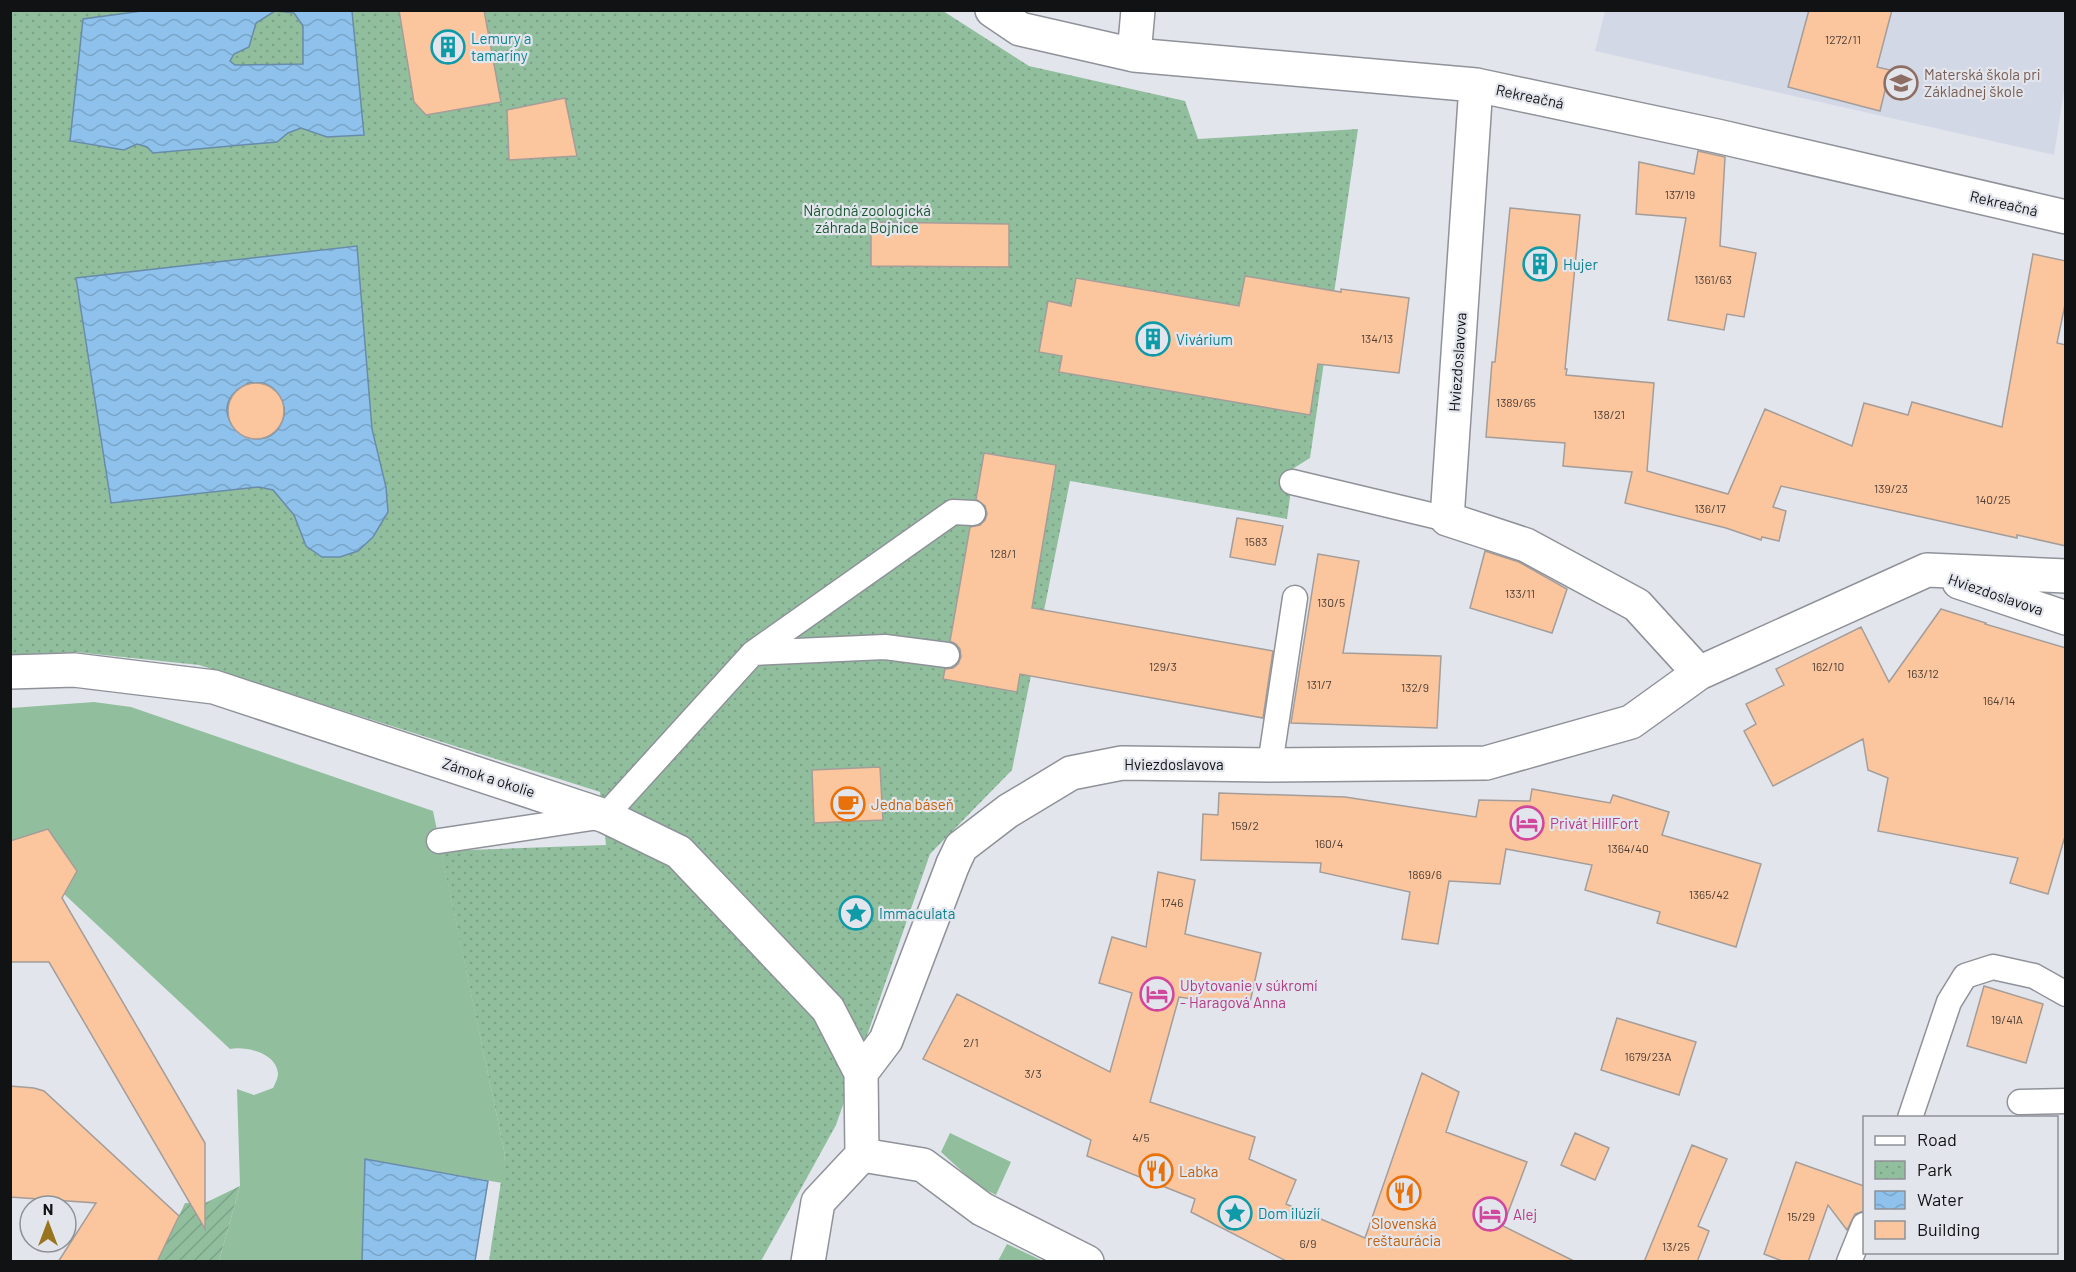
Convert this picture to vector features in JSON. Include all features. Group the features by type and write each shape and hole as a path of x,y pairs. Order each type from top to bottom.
{"street":[{"name":"Rekreačná","path":"992,10 1020,28 1134,55 1476,85 1717,136 2066,217"},
{"path":"1134,55 1138,10"},
{"name":"Hviezdoslavova","path":"1448,519 1476,85"},
{"path":"1448,519 1526,544 1637,605 1699,673"},
{"name":"Hviezdoslavova","path":"1927,570 2066,618"},
{"name":"Hviezdoslavova","path":"861,1073 886,1040 961,847 1008,810 1071,772 1122,763 1270,765 1486,763 1631,722 1699,673 1927,570 2066,576"},
{"name":"Zámok a okolie","path":"10,672 74,670 214,687 605,816 679,852 828,1009 861,1073"},
{"path":"808,1262 818,1202 862,1155 861,1073"},
{"path":"862,1155 923,1165 982,1209 1087,1262"}],"lane":[{"path":"1292,482 1448,519"},
{"path":"439,841 605,816 753,653 953,512 973,513"},
{"path":"1270,765 1295,598"},
{"path":"753,653 885,647 947,655"},
{"path":"1911,1116 1949,1002 1965,976 1993,967 2034,976 2066,994"},
{"path":"2020,1102 2066,1101"},
{"path":"1850,1262 1863,1228"}],"shaded area":[{"name":"Materská škola pri Základnej škole","path":"1605,11 2065,11 2065,85 2054,155 1595,51"}],"green space":[{"name":"Národná zoologická záhrada Bojnice","path":"11,11 943,11 1029,66 1185,101 1198,139 1358,129 1310,458 1294,468 1287,519 1070,481 1012,770 930,854 836,1125 761,1261 489,1261 505,1155 441,851 606,845 600,792 199,665 75,652 11,656"},
{"path":"94,702 131,707 433,811 505,1155 502,1183 366,1159 362,1261 219,1261 240,1186 237,1089 254,1095 273,1088 278,1076 276,1067 267,1056 260,1052 230,1049 64,894 77,871 48,829 11,841 11,708"},
{"path":"950,1133 1011,1162 996,1195 978,1186 941,1152"},
{"path":"240,1186 219,1261 157,1262 185,1203 205,1203"},
{"path":"1007,1244 1043,1261 998,1261"}],"water":[{"path":"142,11 275,11 352,11 364,135 327,137 301,128 288,133 277,142 153,153 147,147 137,144 124,150 70,141 83,19","holes":["275,11 294,13 303,26 303,64 235,65 230,61 234,54 249,47 256,23"]},
{"path":"357,246 372,429 386,487 388,512 373,537 358,551 340,557 322,557 306,546 294,515 273,490 259,487 111,503 76,278","holes":["248,383 267,385 277,392 283,402 283,419 275,432 264,438 253,438 241,433 233,425 228,415 228,403 236,391"]},
{"path":"365,1159 488,1181 475,1261 362,1261"}],"building":[{"name":"Lemury a tamaríny","path":"399,10 484,10 501,102 426,115 414,102"},
{"path":"1809,10 1892,10 1877,67 1890,70 1880,111 1788,87"},
{"path":"565,98 577,156 509,160 507,110"},
{"path":"1698,151 1725,157 1720,246 1756,253 1744,317 1727,314 1724,330 1668,320 1686,218 1636,214 1639,162 1694,174"},
{"path":"1510,208 1580,215 1566,375 1654,383 1647,471 1728,494 1765,409 1852,446 1864,403 1908,415 1912,402 2002,427 2033,254 2066,261 2066,300 2057,343 2066,345 2066,546 2017,535 2017,538 1781,486 1773,507 1786,511 1779,541 1762,537 1761,540 1726,528 1625,503 1632,472 1563,466 1565,443 1486,437 1492,362 1495,362"},
{"path":"871,222 1009,224 1009,267 871,266"},
{"name":"Vivárium","path":"1245,276 1341,292 1341,289 1409,298 1399,373 1318,364 1310,415 1059,372 1062,356 1039,352 1048,301 1071,306 1076,278 1239,306"},
{"path":"256,383 267,385 276,391 282,400 284,411 282,422 276,431 267,437 256,439 245,437 236,431 230,422 228,411 230,400 236,391 245,385"},
{"path":"984,453 1056,465 1032,608 1273,651 1263,718 1020,674 1017,692 943,679 945,669 953,668 961,657 960,649 950,641 970,527 980,525 987,514 985,506 976,499"},
{"path":"1237,518 1283,526 1275,565 1230,557"},
{"path":"1485,551 1519,562 1567,589 1552,633 1470,608"},
{"path":"1318,554 1359,561 1343,653 1441,656 1437,728 1291,723"},
{"path":"1941,609 2066,648 2066,833 2048,894 2010,883 2018,858 1878,831 1888,778 1868,770 1863,739 1773,786 1744,731 1756,724 1746,704 1784,685 1776,669 1861,627 1889,682"},
{"name":"Jedna báseň","path":"880,767 883,820 814,823 812,770"},
{"path":"1532,789 1610,803 1613,795 1669,812 1662,835 1761,864 1736,947 1657,923 1660,912 1585,890 1592,865 1506,849 1500,884 1449,881 1438,944 1402,939 1410,892 1320,872 1321,863 1201,860 1203,814 1218,815 1219,793 1345,797 1476,817 1479,800 1530,801"},
{"path":"48,829 77,871 62,898 205,1143 205,1229 49,962 10,962 10,841"},
{"path":"1158,872 1195,880 1185,934 1261,953 1249,1007 1179,997 1150,1102 1255,1137 1249,1159 1296,1180 1286,1204 1365,1238 1422,1073 1459,1092 1446,1132 1527,1162 1503,1226 1576,1262 1288,1262 1191,1212 1195,1199 1087,1156 1091,1140 923,1059 957,994 1110,1072 1132,993 1099,983 1112,937 1146,947"},
{"path":"1984,986 2043,1004 2026,1063 1967,1046"},
{"path":"1617,1018 1696,1042 1679,1095 1601,1070"},
{"path":"10,1086 44,1091 179,1216 157,1262 58,1262 63,1254 78,1254 78,1231 96,1203 78,1202 78,1194 18,1194 18,1198 10,1197"},
{"path":"1575,1133 1609,1148 1595,1180 1561,1165"},
{"path":"1692,1145 1727,1159 1698,1226 1709,1231 1697,1262 1644,1262"},
{"path":"1796,1162 1863,1186 1863,1211 1855,1214 1847,1230 1828,1205 1808,1262 1785,1262 1764,1254"}],"place":[{"name":"Lemury a tamaríny","path":"448,47"},
{"name":"Materská škola pri Základnej škole","path":"1901,83"},
{"name":"Hujer","path":"1540,264"},
{"name":"Vivárium","path":"1153,339"},
{"name":"Jedna báseň","path":"848,804"},
{"name":"Privát HillFort","path":"1527,823"},
{"name":"Immaculata","path":"856,913"},
{"name":"Ubytovanie v súkromí - Haragová Anna","path":"1157,994"},
{"name":"Labka","path":"1156,1171"},
{"name":"Slovenská reštaurácia","path":"1404,1193"},
{"name":"Dom ilúzií","path":"1235,1213"},
{"name":"Alej","path":"1490,1214"}]}
